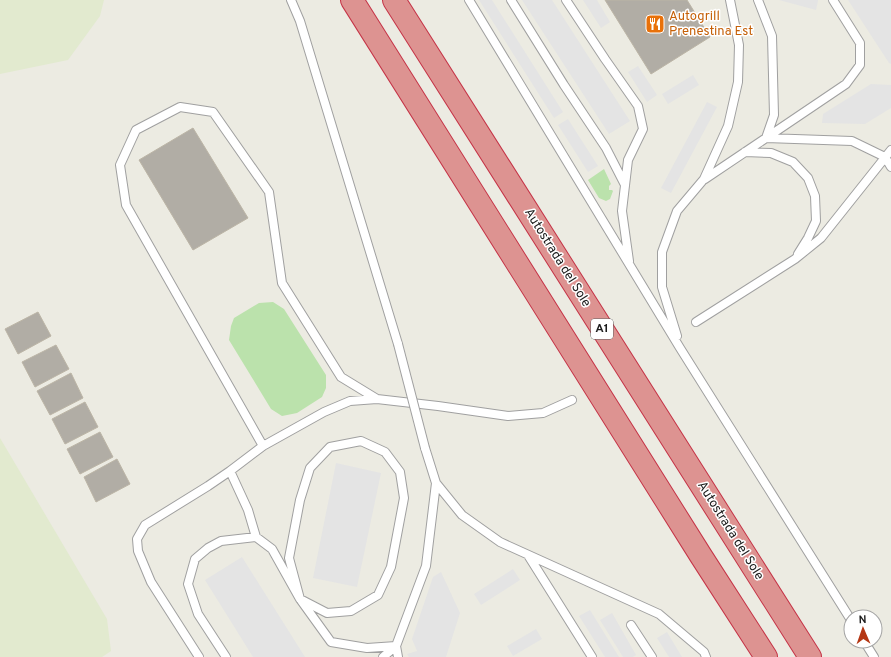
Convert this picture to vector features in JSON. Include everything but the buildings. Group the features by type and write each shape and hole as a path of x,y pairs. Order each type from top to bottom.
{"highway":[{"path":"352,0 766,657"},
{"name":"Autostrada del Sole","path":"394,0 810,657"}],"lane":[{"path":"291,0 300,21 398,344 425,448 436,483 462,515 500,542 659,614 704,652 706,657"},
{"path":"469,0 680,348 844,609"},
{"path":"511,0 564,85 606,148 625,186"},
{"path":"566,0 638,106 643,129 628,160 622,211 629,264"},
{"path":"680,348 662,287 662,252 677,212 704,179 728,126 738,82 739,45 730,0"},
{"path":"758,0 772,36 774,115 766,138"},
{"path":"704,179 846,84 860,65 860,43 833,0"},
{"path":"263,446 126,205 120,165 136,130 180,107 213,112 269,192 282,283 341,377 377,399"},
{"path":"766,138 852,141 885,157 891,167"},
{"path":"696,322 795,259 821,238 891,150"},
{"path":"745,152 771,153 793,162 808,178 815,196 816,220 808,238 795,259"},
{"path":"199,657 151,582 138,551 137,539 145,525 208,486 263,446 324,412 350,402 377,399 508,416 543,413 572,400"},
{"path":"360,441 385,452 400,472 404,498 391,567 378,594 351,611 327,613 300,599 289,558 300,500 310,468 330,447 360,441"},
{"path":"230,471 248,510 256,537 272,549 300,599 331,642 367,648 396,646"},
{"path":"383,657 396,646 426,566 436,483"},
{"path":"226,657 198,614 188,584 195,559 208,548 221,541 256,537"},
{"path":"527,554 592,657"},
{"path":"631,625 652,657"},
{"path":"396,646 398,657"}],"green space":[{"path":"0,0 104,0 100,16 68,60 0,74"},
{"path":"604,169 611,184 609,186 609,190 613,191 610,199 606,201 599,198 588,180"},
{"path":"273,302 284,309 326,375 326,388 322,397 297,413 282,416 271,409 229,340 234,318 259,303"},
{"path":"0,438 107,619 111,651 102,657 0,657"}],"shaded area":[{"path":"479,0 492,0 563,112 554,118"},
{"path":"522,0 552,0 630,121 609,134"},
{"path":"583,0 597,0 610,22 601,28"},
{"path":"779,0 818,0 818,1 816,10"},
{"path":"848,0 891,0 891,64 889,63"},
{"path":"638,66 657,95 647,102 628,72"},
{"path":"693,75 699,85 668,104 662,94"},
{"path":"871,84 891,85 891,108 865,124 822,123 823,114"},
{"path":"707,102 717,107 671,193 661,188"},
{"path":"568,119 598,166 588,172 558,125"},
{"path":"336,463 381,473 357,587 313,578"},
{"path":"242,557 305,657 253,657 205,580"},
{"path":"513,569 520,580 481,605 474,594"},
{"path":"441,572 460,613 446,657 409,657 407,654 417,651 412,639 433,577"},
{"path":"590,610 619,657 605,657 579,616"},
{"path":"612,613 636,655 633,657 623,657 600,620"},
{"path":"536,629 542,639 513,656 507,646"},
{"path":"667,632 682,657 669,657 657,638"}],"place":[{"name":"Autogrill Prenestina Est","path":"655,24"}]}
